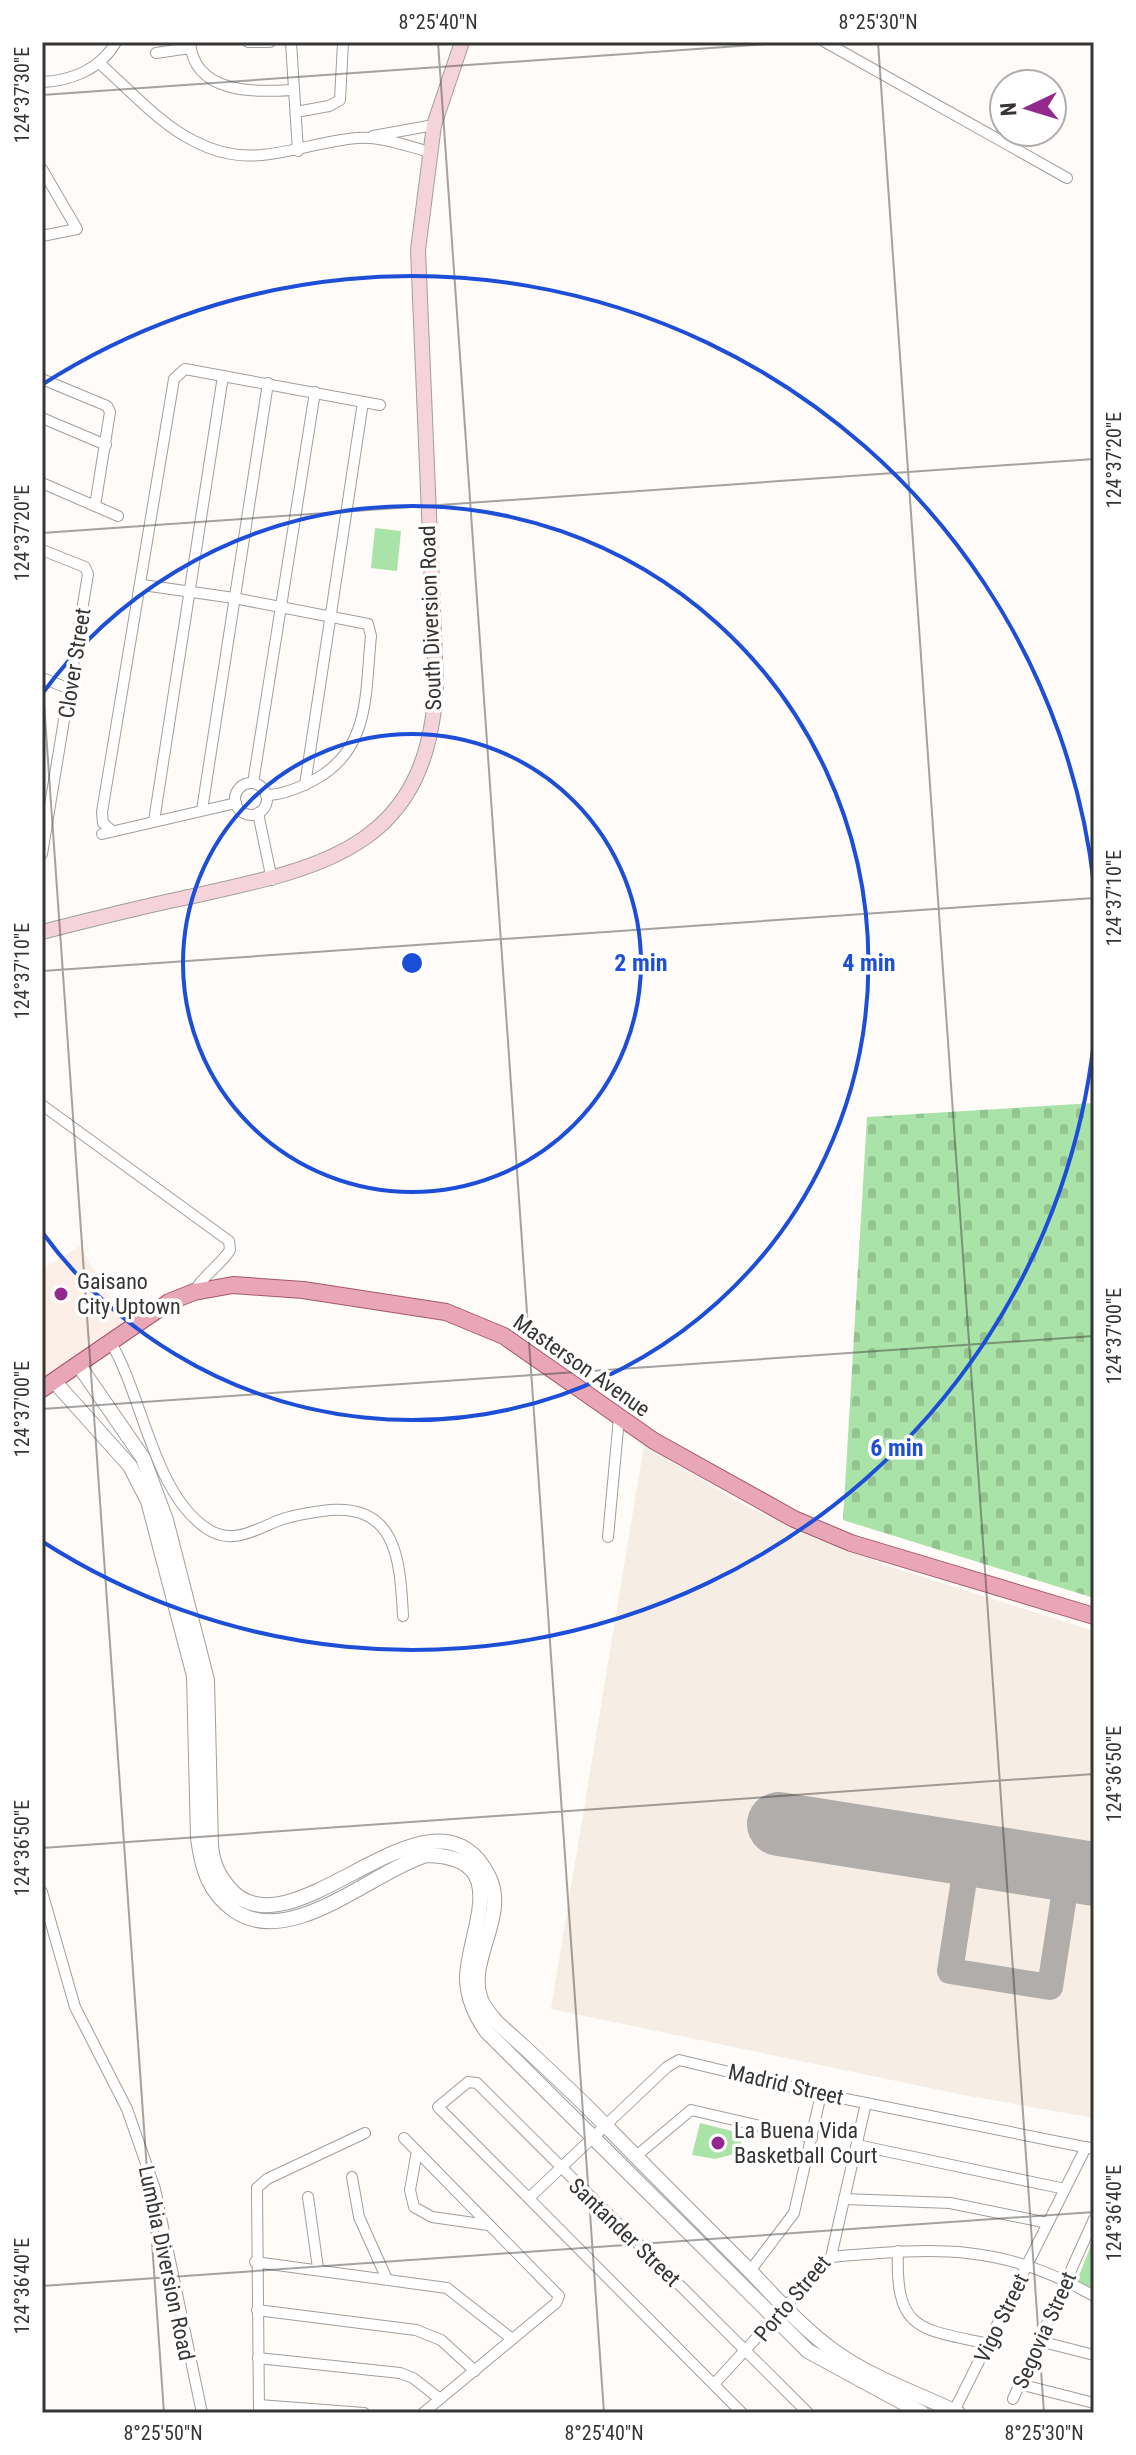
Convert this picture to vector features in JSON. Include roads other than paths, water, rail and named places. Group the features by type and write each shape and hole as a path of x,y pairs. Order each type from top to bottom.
{"main road":[{"name":"South Diversion Road","path":"42,932 272,880 336,857 379,827 407,794 428,753 436,683 427,533 427,456 418,250 434,125 462,42"},
{"name":"Masterson Avenue","path":"48,1385 142,1318 194,1292 233,1285 258,1285 446,1312 504,1336 619,1418 741,1492 827,1534 1094,1616"}],"street":[{"path":"42,82 77,76 99,63 116,42"},
{"path":"248,42 270,42"},
{"path":"291,42 298,151"},
{"path":"296,112 329,106 340,100 343,42"},
{"path":"344,56 354,42"},
{"path":"825,42 1067,178"},
{"path":"156,53 190,45 201,68 229,88 245,93 294,90"},
{"path":"99,63 169,125 194,142 243,156 298,151 434,125"},
{"path":"365,138 430,152"},
{"path":"42,169 77,229 42,236"},
{"path":"42,192 56,191"},
{"path":"236,803 107,832 103,823 102,812 143,585 174,379 185,369 380,405"},
{"path":"154,821 223,376"},
{"path":"42,379 107,406 110,412 95,506"},
{"path":"202,810 268,383"},
{"path":"253,783 315,392"},
{"path":"305,785 363,402"},
{"path":"42,418 106,445"},
{"path":"42,483 118,516"},
{"name":"Clover Street","path":"42,550 85,567 88,574 42,854"},
{"path":"143,585 362,621 369,628 363,717 357,737 331,772 305,785 266,795"},
{"path":"42,678 70,689"},
{"path":"253,783 266,795"},
{"path":"253,783 238,790 236,803 244,813 258,813 264,807 266,795"},
{"path":"258,813 272,880"},
{"path":"42,1105 229,1241 230,1250 225,1258 198,1283 194,1292"},
{"path":"110,1341 126,1368 170,1484 184,1511 216,1534 229,1537 300,1515 338,1509 363,1511 380,1525 395,1552 403,1616"},
{"path":"78,1364 111,1409 162,1507 203,1652 208,1704 211,1846 215,1868 222,1879 242,1899 276,1904 307,1895 407,1848 436,1842 463,1849 489,1878 495,1899 480,1970 483,2002 519,2052 593,2137 781,2313 859,2367 955,2412"},
{"path":"48,1385 93,1421 136,1462"},
{"path":"93,1421 111,1409"},
{"path":"608,1537 619,1418"},
{"name":"Lumbia Diversion Road","path":"42,1892 70,1993 127,2109 155,2189 202,2413"},
{"path":"519,2052 606,2125 750,2271 808,2351 922,2413"},
{"name":"Madrid Street","path":"529,2198 667,2067 679,2060 821,2094 1090,2148"},
{"name":"Santander Street","path":"529,2198 438,2107 468,2082 474,2082 808,2413"},
{"path":"750,2271 794,2213 821,2094"},
{"name":"Porto Street","path":"714,2384 831,2257 866,2103"},
{"path":"635,2157 691,2110 812,2138"},
{"path":"364,2413 259,2409 255,2262 256,2193 261,2183 365,2133"},
{"path":"404,2138 559,2296 556,2303 423,2413"},
{"path":"857,2145 1065,2189"},
{"name":"Vigo Street","path":"955,2412 1065,2189 1090,2148"},
{"path":"417,2151 410,2190 414,2207 432,2217 488,2225"},
{"path":"352,2177 359,2217 386,2277"},
{"path":"308,2197 318,2268"},
{"path":"529,2198 742,2413"},
{"path":"844,2199 950,2203 1048,2223"},
{"name":"Segovia Street","path":"1013,2399 1094,2219"},
{"path":"831,2257 946,2249 1027,2265 1094,2296"},
{"path":"898,2251 897,2286 904,2309 915,2323 989,2344"},
{"path":"255,2262 386,2277 454,2291 512,2339"},
{"path":"257,2310 416,2330 441,2340 475,2371"},
{"path":"1039,2341 1094,2355"},
{"path":"258,2358 400,2373 413,2378 440,2399"},
{"path":"1019,2384 1094,2403"}],"place":[{"name":"Gaisano City Uptown","path":"61,1294"},
{"name":"La Buena Vida Basketball Court","path":"718,2143"}]}
